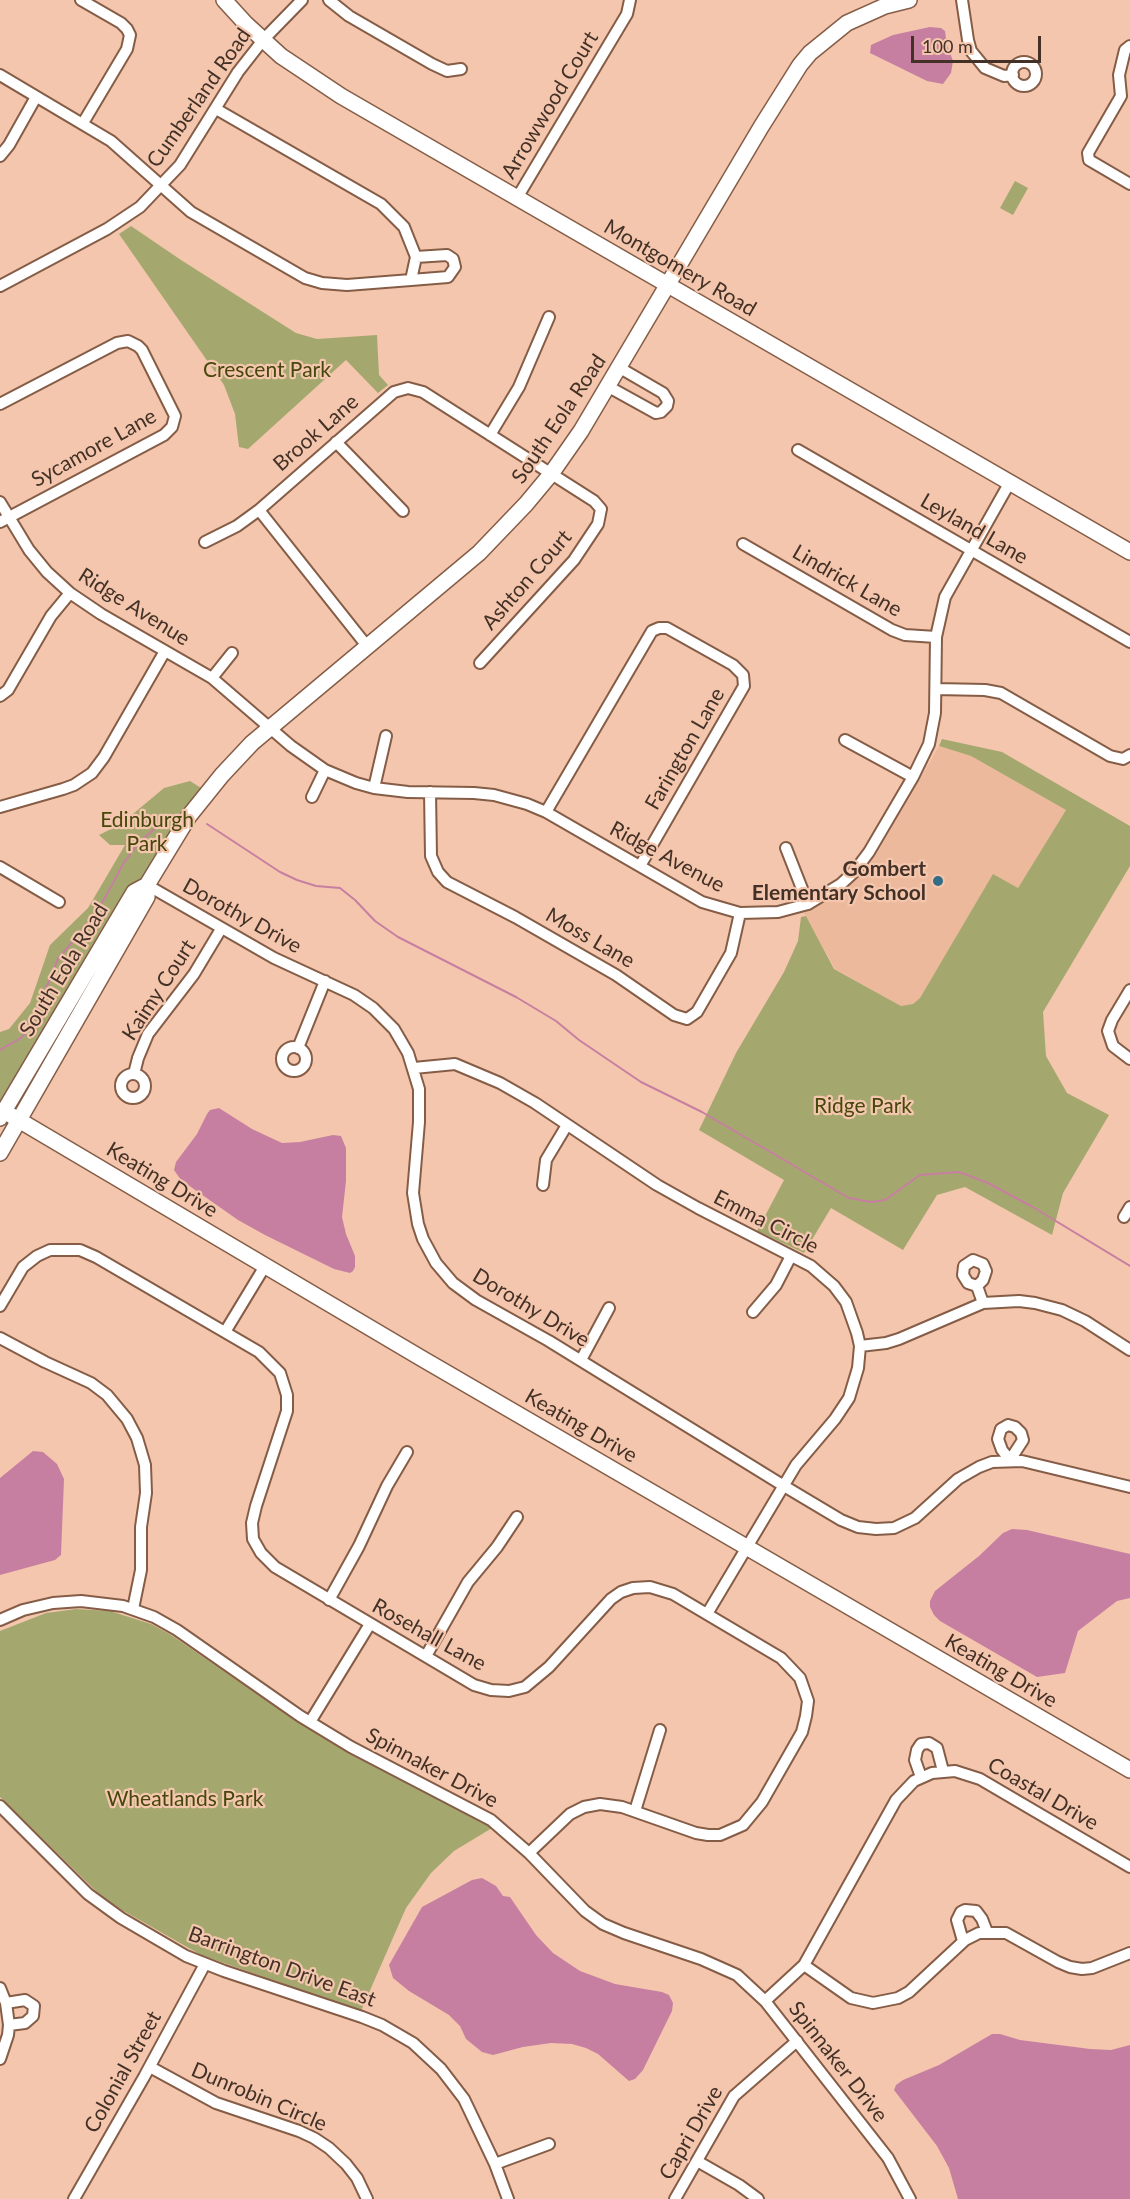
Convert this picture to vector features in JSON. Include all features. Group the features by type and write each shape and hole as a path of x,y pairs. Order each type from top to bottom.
{"street":[{"path":"81,0 121,23 130,35 127,49 83,123"},
{"name":"Montgomery Road","path":"224,0 263,40 314,80 1130,552"},
{"name":"Cumberland Road","path":"0,286 120,221 140,207 180,165 238,72 263,40 302,0"},
{"path":"329,0 349,16 432,64 447,71 460,69"},
{"name":"Arrowwood Court","path":"517,198 627,14 630,0"},
{"name":"South Eola Road","path":"0,1153 7,1115 147,897 147,885 189,816 236,759 270,727 479,553 526,504 551,474 609,387 777,100 800,65 810,53 847,23 885,6 909,0"},
{"path":"962,0 971,51 985,68 1004,76 1012,75"},
{"path":"1130,46 1125,50 1119,75 1121,96 1088,153 1089,160 1130,184"},
{"path":"0,75 111,141 191,212 305,278 322,283 347,285 448,277 455,267 453,259 447,255 416,256"},
{"path":"0,156 9,145 36,97"},
{"path":"216,109 381,204 404,227 416,256 411,280"},
{"path":"490,435 519,387 549,317"},
{"name":"Sycamore Lane","path":"0,404 117,343 129,341 142,350 175,416 172,427 164,435 4,519"},
{"path":"609,387 656,413 661,412 667,406 668,401 663,393 620,368"},
{"name":"Brook Lane","path":"205,542 237,526 259,510 386,398 394,392 408,388 423,392 551,474"},
{"path":"336,442 404,511"},
{"name":"Leyland Lane","path":"798,450 1130,642"},
{"name":"Ashton Court","path":"480,663 574,561 598,524 601,509 594,501 551,474"},
{"name":"Ridge Avenue","path":"0,502 4,519 38,561 70,593 88,606 213,678 291,746 326,770 374,788 474,792 514,800 546,812 702,902 740,913 778,912 808,904 841,884 861,863 913,777 932,732 936,689 936,637 945,597 1010,482"},
{"path":"259,510 367,646"},
{"name":"Lindrick Lane","path":"743,544 892,630 905,634 936,637"},
{"path":"0,696 8,690 51,616 70,593"},
{"name":"Farington Lane","path":"546,812 651,631 663,627 672,630 733,665 743,675 744,686 640,866"},
{"path":"0,807 74,785 92,773 104,757 165,651"},
{"path":"213,678 232,653"},
{"path":"936,689 985,690 1001,693 1110,756 1123,759 1130,754"},
{"path":"374,788 386,736"},
{"path":"846,740 913,777"},
{"path":"312,797 326,770"},
{"name":"Moss Lane","path":"430,792 431,856 438,872 447,882 515,917 616,975 674,1015 687,1019 697,1012 733,948 740,913"},
{"path":"786,848 808,904"},
{"path":"0,867 59,902"},
{"name":"Dorothy Drive","path":"147,885 274,958 362,999 385,1018 402,1041 414,1068 419,1089 420,1105 413,1193 418,1224 429,1252 453,1283 464,1292 850,1524 867,1528 894,1528 923,1512 968,1472 992,1462 1022,1461 1130,1487"},
{"name":"Kaimy Court","path":"134,1074 148,1034 194,974 221,929"},
{"path":"298,1048 325,981"},
{"path":"1130,990 1108,1031 1113,1046 1130,1059"},
{"name":"Emma Circle","path":"414,1068 448,1063 466,1067 516,1092 677,1197 819,1272 834,1286 850,1311 860,1346 858,1368 849,1398 835,1419 801,1458 707,1614"},
{"name":"Keating Drive","path":"7,1115 1130,1770"},
{"path":"543,1185 546,1160 567,1125"},
{"path":"1124,1217 1130,1207"},
{"name":"Rosehall Lane","path":"0,1306 23,1267 37,1256 50,1251 80,1251 96,1257 259,1352 280,1373 287,1395 287,1411 252,1523 253,1539 261,1553 275,1567 474,1685 491,1690 509,1691 525,1687 536,1679 611,1599 633,1588 660,1589 707,1614 781,1658 800,1678 808,1701 807,1716 802,1732 753,1815 743,1825 720,1835 696,1833 634,1811 600,1804 584,1807 570,1814 529,1853"},
{"path":"753,1312 776,1285 791,1256"},
{"path":"225,1332 265,1266"},
{"path":"977,1286 983,1304"},
{"path":"860,1346 899,1339 983,1304 1019,1301 1048,1305 1085,1321 1130,1350"},
{"path":"580,1360 609,1308"},
{"path":"0,1338 91,1383 107,1395 127,1419 137,1438 145,1465 146,1493 141,1527 141,1570 133,1609"},
{"path":"329,1600 359,1546 387,1486 407,1452"},
{"path":"426,1656 468,1582 497,1547 517,1517"},
{"name":"Spinnaker Drive","path":"0,1620 23,1610 53,1603 81,1601 133,1609 154,1617 177,1630 310,1722 377,1761 474,1810 510,1834 572,1898 603,1924 718,1965 737,1975 765,2001 888,2158 910,2199"},
{"path":"310,1722 370,1624"},
{"path":"634,1811 660,1730"},
{"path":"765,2001 804,1965 896,1800 914,1781 938,1772 937,1748 929,1743 921,1744 917,1750 915,1760 921,1778"},
{"name":"Coastal Drive","path":"938,1772 955,1771 980,1779 1130,1867"},
{"name":"Barrington Drive East","path":"0,1806 101,1905 186,1956 362,2017 382,2025 413,2043 441,2069 464,2099 495,2164 508,2199"},
{"path":"963,1941 957,1920 961,1912 965,1910 976,1911 987,1932"},
{"path":"804,1965 851,1998 873,2003 886,2002 909,1992 963,1941 987,1932 1006,1934 1016,1938 1070,1967 1092,1968 1130,1953"},
{"name":"Colonial Street","path":"74,2199 150,2067 205,1964"},
{"path":"0,1988 6,2003 9,2025 0,2059"},
{"path":"6,2003 25,2000 34,2006 33,2016 26,2023 9,2025"},
{"name":"Capri Drive","path":"675,2199 734,2096 797,2041"},
{"name":"Dunrobin Circle","path":"150,2067 216,2103 314,2138 330,2148 346,2164 357,2178 368,2199"},
{"path":"495,2164 549,2144"},
{"path":"697,2162 739,2185 758,2199"}],"shaded area":[{"path":"930,27 941,28 945,31 953,61 951,73 943,84 927,81 870,53 871,45 893,35"},
{"name":"Gombert Elementary School","path":"939,746 971,756 1066,810 1018,888 1014,887 969,916 920,998 913,1004 901,1006 835,969 804,913 834,897 859,876 876,855"},
{"path":"219,1108 252,1129 282,1143 300,1142 333,1135 341,1136 346,1148 346,1181 342,1217 355,1256 353,1271 350,1273 334,1269 265,1235 238,1220 181,1180 174,1170 176,1162 197,1134 210,1110"},
{"path":"33,1451 43,1452 57,1464 64,1479 61,1555 55,1560 0,1575 0,1478"},
{"path":"1012,1529 1027,1530 1130,1554 1130,1598 1117,1601 1078,1631 1065,1673 1037,1677 940,1621 930,1607 935,1591 979,1556 1003,1533"},
{"path":"482,1878 496,1886 503,1896 510,1897 536,1935 553,1953 580,1971 615,1984 669,1995 673,2003 672,2011 643,2070 635,2079 629,2081 598,2054 572,2044 551,2043 493,2055 482,2052 466,2039 460,2026 449,2015 409,1991 393,1978 389,1965 422,1907 472,1880"},
{"path":"992,2034 1090,2049 1111,2050 1130,2045 1130,2199 958,2199 949,2168 937,2146 894,2090 896,2085 903,2080 939,2065"}],"green space":[{"path":"1015,181 1028,188 1013,215 1000,208"},
{"name":"Crescent Park","path":"131,226 296,333 317,339 377,335 379,375 388,385 378,393 346,360 248,449 239,447 235,414 224,385 119,234"},
{"name":"Ridge Park","path":"942,739 1002,752 1130,826 1130,866 1043,1012 1046,1056 1067,1093 1109,1115 1063,1193 1052,1235 965,1187 937,1195 903,1250 831,1208 804,1253 757,1231 784,1180 699,1130 736,1053 784,972 798,941 801,917 806,916 834,969 901,1006 913,1004 920,998 993,874 1018,888 1066,810 971,756 939,746"},
{"name":"Edinburgh Park","path":"190,781 201,788 11,1098 5,1104 0,1101 0,1032 9,1029 30,1003 50,945 88,908 125,845 110,845 99,835 121,824 164,788"},
{"name":"Wheatlands Park","path":"76,1609 110,1611 151,1624 350,1754 492,1828 454,1851 431,1873 406,1908 361,2011 201,1955 122,1910 99,1894 0,1797 0,1631 46,1613"}],"waterway":[{"path":"0,1050 21,1038 30,1027 58,959 91,919 123,864 139,842 165,820"},
{"path":"207,824 280,872 316,886 340,888 375,921 398,937 516,997 556,1021 579,1040 641,1082 702,1112 849,1198 871,1202 885,1200 920,1175 959,1172 988,1183 1031,1206 1130,1266"}],"place":[{"name":"Gombert Elementary School","path":"938,881"}]}
